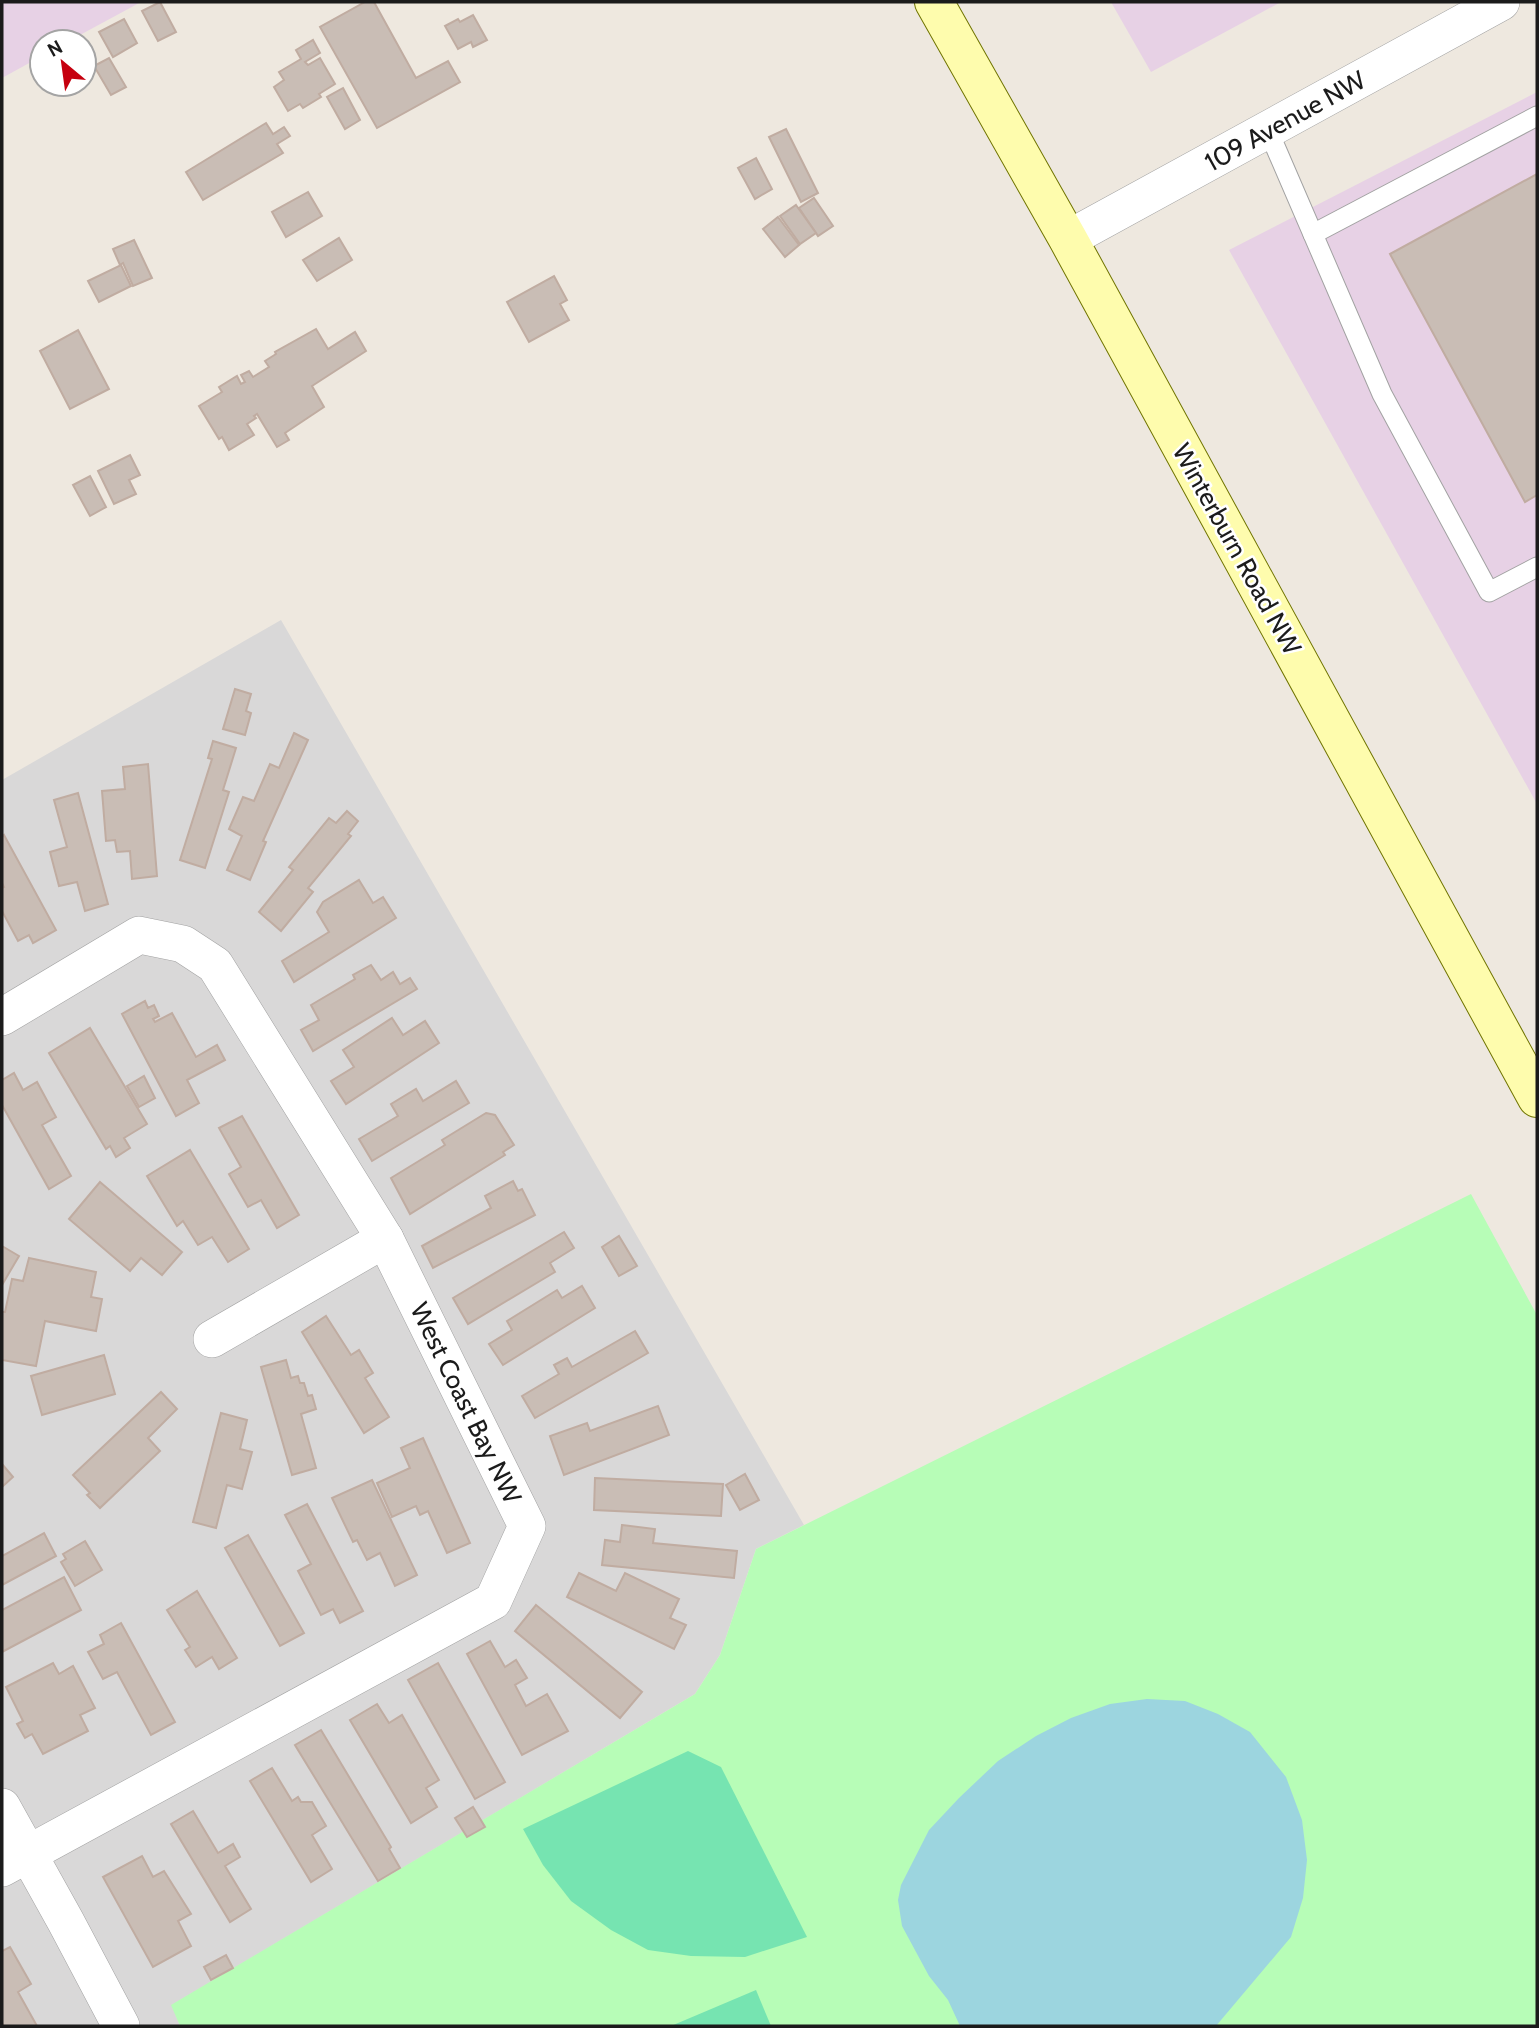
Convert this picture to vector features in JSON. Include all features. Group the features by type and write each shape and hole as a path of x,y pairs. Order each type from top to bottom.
{"main road":[{"name":"Winterburn Road NW","path":"934,2 1068,239 1537,1098"}],"street":[{"name":"109 Avenue NW","path":"1068,239 1501,2"},
{"name":"West Coast Bay NW","path":"2,1017 139,935 183,944 215,965 385,1239 527,1526 493,1601 15,1860"},
{"path":"212,1339 385,1239"},
{"path":"2,1807 15,1860 121,2026"}],"lane":[{"path":"1313,234 1537,116"},
{"path":"1268,130 1382,394 1489,592 1537,567"}],"shaded area":[{"path":"2,2 141,2 93,28 28,28 28,64 2,78"},
{"path":"1111,2 1281,2 1151,72"},
{"path":"1537,92 1537,804 1229,250"},
{"path":"281,620 804,1525 756,1549 720,1655 695,1694 172,2005 180,2026 2,2026 2,780"}],"green space":[{"path":"1471,1194 1537,1315 1537,2026 180,2026 171,2005 695,1694 720,1655 756,1549"},
{"path":"688,1751 721,1767 807,1937 745,1957 691,1956 648,1950 611,1930 571,1901 543,1865 523,1829"},
{"path":"756,1990 771,2026 671,2026"}],"water":[{"path":"1147,1699 1185,1701 1218,1714 1250,1732 1286,1777 1302,1820 1307,1860 1303,1898 1291,1937 1216,2026 960,2026 948,2000 929,1976 902,1926 898,1900 901,1885 929,1830 998,1761 1036,1736 1071,1718 1110,1704"}],"building":[{"path":"160,2 176,32 158,41 142,11"},
{"path":"365,2 374,2 416,78 448,61 460,82 377,128 320,27"},
{"path":"473,15 487,40 473,47 471,42 458,49 445,26"},
{"path":"124,19 137,43 113,57 99,32"},
{"path":"313,40 320,53 305,62 308,65 320,58 335,84 303,108 300,104 288,111 274,87 284,80 279,72 301,59 296,50"},
{"path":"109,58 126,87 111,95 98,73 98,64"},
{"path":"343,88 360,120 345,129 327,97"},
{"path":"266,123 273,134 284,127 290,136 277,144 283,153 203,200 186,172"},
{"path":"786,129 818,193 801,202 769,137"},
{"path":"756,158 772,189 755,199 738,168"},
{"path":"1537,174 1537,495 1525,502 1390,254"},
{"path":"308,192 322,216 286,237 272,212"},
{"path":"814,198 833,226 818,236 799,208"},
{"path":"796,205 816,233 800,244 780,216"},
{"path":"778,217 799,245 785,257 763,229"},
{"path":"339,238 352,260 317,281 303,260"},
{"path":"134,240 152,278 133,286 123,263 120,265 113,249"},
{"path":"121,265 131,286 99,302 88,281"},
{"path":"554,276 567,300 560,304 569,320 529,342 507,302"},
{"path":"316,329 328,349 355,332 366,351 312,386 324,407 285,433 289,440 277,447 257,414 254,416 256,418 247,424 254,435 229,450 199,406 222,392 219,387 237,376 241,384 245,382 241,375 249,371 253,377 269,367 265,361 276,354 275,352"},
{"path":"78,330 109,389 70,409 40,351"},
{"path":"130,455 140,475 129,480 136,494 114,504 98,471"},
{"path":"90,476 106,507 90,516 73,485"},
{"path":"235,689 251,694 246,711 251,713 245,735 223,729"},
{"path":"294,733 308,740 263,841 266,842 250,880 227,870 242,836 229,829 243,797 254,801 270,764 279,768"},
{"path":"213,741 236,748 223,790 229,792 205,868 180,860 212,759 208,758"},
{"path":"148,764 157,876 132,879 130,851 117,852 115,840 106,841 102,791 125,789 123,767"},
{"path":"78,793 108,904 85,911 77,882 59,886 50,852 67,847 54,800"},
{"path":"347,811 358,821 348,834 351,836 308,888 313,892 281,931 259,912 293,870 289,867 329,818 336,823"},
{"path":"4,835 56,930 33,943 29,935 18,941 2,911"},
{"path":"359,880 373,903 383,897 396,918 294,982 282,961 329,932 317,912 323,902"},
{"path":"371,965 381,980 393,972 400,984 410,978 417,989 313,1051 301,1030 319,1020 311,1005 355,979 353,975"},
{"path":"145,1001 148,1008 154,1005 159,1016 153,1019 155,1022 172,1013 196,1057 217,1045 225,1060 187,1080 199,1103 176,1116 122,1014"},
{"path":"392,1018 403,1035 425,1021 439,1043 346,1104 331,1081 354,1067 343,1050"},
{"path":"90,1028 147,1124 124,1138 130,1148 116,1157 110,1146 106,1149 49,1053"},
{"path":"14,1073 23,1090 37,1082 56,1117 42,1125 71,1176 49,1189 2,1105 2,1080"},
{"path":"144,1076 155,1098 139,1107 127,1086"},
{"path":"456,1081 469,1103 372,1161 359,1139 398,1116 391,1104 416,1089 423,1101"},
{"path":"486,1113 495,1115 514,1145 503,1152 505,1155 410,1214 391,1178 445,1145 442,1140"},
{"path":"242,1116 299,1215 277,1228 261,1200 248,1207 229,1174 241,1167 219,1128"},
{"path":"190,1150 249,1249 228,1262 212,1237 198,1245 183,1221 177,1226 147,1176"},
{"path":"513,1181 518,1191 522,1189 535,1215 433,1268 422,1246 491,1208 485,1196"},
{"path":"100,1182 182,1252 162,1275 141,1258 130,1271 69,1219"},
{"path":"564,1232 574,1248 550,1263 555,1272 468,1324 453,1298"},
{"path":"619,1236 637,1266 619,1276 602,1247"},
{"path":"2,1246 19,1256 2,1285"},
{"path":"29,1258 96,1272 91,1297 102,1299 96,1331 45,1321 36,1366 2,1360 2,1312 5,1312 12,1279 23,1281"},
{"path":"582,1286 595,1308 503,1365 489,1344 512,1330 507,1321 557,1290 562,1298"},
{"path":"326,1316 351,1355 359,1350 373,1373 365,1378 389,1417 364,1433 302,1332"},
{"path":"635,1331 648,1353 535,1418 522,1396 559,1374 554,1365 567,1358 572,1367"},
{"path":"104,1355 115,1394 42,1415 31,1376"},
{"path":"286,1360 291,1378 298,1376 300,1383 304,1383 308,1396 312,1395 316,1409 301,1414 316,1468 292,1475 261,1367"},
{"path":"161,1392 177,1409 148,1438 160,1451 100,1508 73,1475"},
{"path":"658,1406 669,1435 564,1475 550,1436 587,1423 590,1431"},
{"path":"221,1413 247,1420 240,1449 252,1452 242,1489 227,1485 216,1528 193,1522"},
{"path":"423,1438 470,1543 447,1553 428,1511 420,1515 416,1506 392,1517 377,1483 410,1468 401,1448"},
{"path":"2,1464 13,1477 2,1487"},
{"path":"745,1474 759,1500 740,1510 726,1485"},
{"path":"595,1478 723,1484 721,1516 594,1510"},
{"path":"372,1480 417,1575 395,1586 380,1553 367,1560 357,1540 353,1542 332,1498"},
{"path":"307,1504 363,1611 340,1623 333,1609 321,1615 298,1571 311,1564 285,1515"},
{"path":"622,1525 655,1529 653,1543 737,1551 734,1578 602,1565 605,1540 620,1542"},
{"path":"44,1533 56,1556 2,1585 2,1556"},
{"path":"248,1535 304,1633 280,1646 225,1548"},
{"path":"85,1541 102,1570 75,1586 61,1562 66,1559 63,1554"},
{"path":"579,1573 616,1591 625,1573 679,1599 670,1618 686,1625 674,1649 567,1597"},
{"path":"64,1577 81,1610 2,1652 2,1610"},
{"path":"197,1591 237,1658 219,1669 212,1657 196,1667 185,1650 190,1647 167,1610"},
{"path":"536,1605 642,1692 620,1718 515,1631"},
{"path":"121,1623 175,1722 151,1735 117,1672 103,1679 88,1652 104,1644 100,1635"},
{"path":"490,1641 505,1667 516,1660 527,1678 515,1685 526,1706 547,1694 568,1731 522,1755 467,1654"},
{"path":"53,1663 59,1674 73,1666 95,1708 80,1715 88,1731 43,1754 32,1734 25,1738 17,1724 23,1721 6,1687"},
{"path":"438,1663 505,1782 475,1799 408,1680"},
{"path":"377,1704 389,1723 402,1715 439,1780 426,1788 437,1807 411,1823 350,1720"},
{"path":"321,1730 391,1847 389,1849 400,1868 378,1881 295,1745"},
{"path":"272,1768 292,1801 298,1797 301,1802 312,1802 326,1826 312,1835 332,1869 311,1882 250,1781"},
{"path":"473,1807 485,1827 467,1837 455,1818"},
{"path":"193,1811 218,1853 233,1844 240,1857 225,1866 251,1909 230,1922 171,1824"},
{"path":"142,1856 153,1877 164,1871 191,1914 178,1921 191,1946 153,1967 103,1877"},
{"path":"10,1947 31,1984 18,1992 37,2026 4,2026 2,2023 2,1951"},
{"path":"226,1955 233,1968 211,1980 204,1967"}]}
